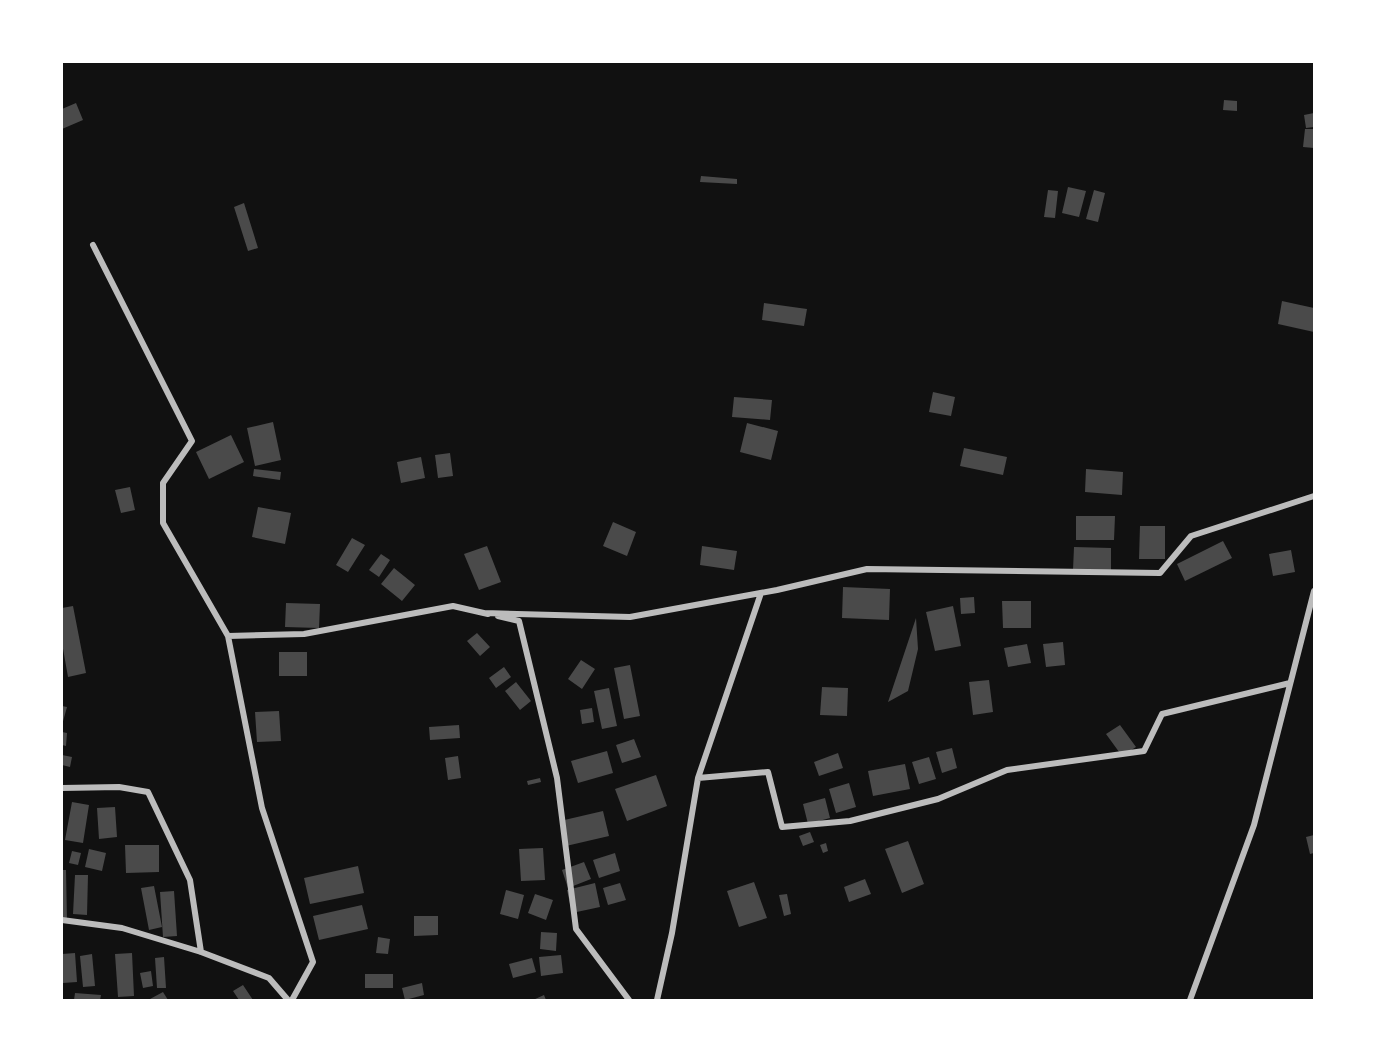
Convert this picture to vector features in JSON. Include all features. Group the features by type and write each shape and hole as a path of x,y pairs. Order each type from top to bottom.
{"street":[{"path":"62,920 122,928 201,952 269,978 290,1000 313,963 262,808 228,636 163,522 164,483 192,441 93,245"},
{"path":"484,613 630,617 761,593 867,569 1160,573 1191,536 1314,496"},
{"path":"1190,1000 1254,825 1314,591"},
{"path":"657,1000 672,933 698,778 761,593"},
{"path":"228,636 304,634 453,606 519,621 557,778 576,929 629,1000"},
{"path":"698,778 768,772 782,826 850,821 938,799 1007,770 1144,751 1162,714 1290,683"},
{"path":"62,788 118,787 148,792 190,880 201,952"}],"building":[{"path":"1224,100 1237,101 1237,111 1223,110"},
{"path":"76,103 83,120 62,129 62,109"},
{"path":"1314,113 1314,127 1306,128 1304,115"},
{"path":"1305,129 1314,129 1314,148 1303,147"},
{"path":"701,176 737,179 737,184 700,182"},
{"path":"1068,187 1086,191 1079,217 1062,213"},
{"path":"1048,190 1058,191 1055,218 1044,217"},
{"path":"1094,190 1105,193 1098,222 1086,219"},
{"path":"244,203 258,248 248,251 234,207"},
{"path":"1282,301 1314,308 1314,332 1278,324"},
{"path":"764,303 807,309 804,326 762,320"},
{"path":"933,392 955,397 951,416 929,412"},
{"path":"734,397 772,400 770,420 732,417"},
{"path":"273,422 281,460 255,466 247,428"},
{"path":"747,423 778,431 771,460 740,452"},
{"path":"231,435 244,462 209,479 196,452"},
{"path":"964,448 1007,457 1003,475 960,466"},
{"path":"450,453 453,476 438,478 435,455"},
{"path":"421,457 425,478 401,483 397,462"},
{"path":"254,469 281,472 280,480 253,476"},
{"path":"1086,469 1123,472 1122,495 1085,492"},
{"path":"130,487 135,510 121,513 115,490"},
{"path":"258,507 291,513 285,544 252,537"},
{"path":"1076,516 1115,516 1114,540 1076,540"},
{"path":"613,522 636,532 627,556 603,546"},
{"path":"1140,526 1165,526 1165,559 1139,559"},
{"path":"352,538 365,545 348,572 336,565"},
{"path":"1223,541 1232,558 1185,581 1177,564"},
{"path":"487,546 501,582 479,590 464,554"},
{"path":"702,546 737,551 734,570 700,565"},
{"path":"1074,547 1111,548 1111,571 1073,570"},
{"path":"1291,550 1295,572 1273,576 1269,554"},
{"path":"381,554 390,560 379,577 369,570"},
{"path":"394,568 415,585 402,601 381,584"},
{"path":"843,587 890,589 889,620 842,618"},
{"path":"974,597 975,613 961,614 960,598"},
{"path":"1002,601 1031,601 1031,628 1003,628"},
{"path":"286,603 320,604 319,628 285,627"},
{"path":"73,606 86,673 68,677 62,643 62,608"},
{"path":"953,606 961,646 935,651 926,612"},
{"path":"916,618 918,649 908,691 888,702"},
{"path":"477,633 490,647 480,656 467,641"},
{"path":"1063,642 1065,665 1046,667 1043,644"},
{"path":"1027,644 1031,663 1008,667 1004,648"},
{"path":"279,652 307,652 307,676 279,676"},
{"path":"581,660 595,669 582,689 568,679"},
{"path":"630,665 640,716 624,719 614,668"},
{"path":"504,667 511,677 496,688 489,678"},
{"path":"989,680 993,712 973,715 969,682"},
{"path":"516,682 531,701 520,710 505,691"},
{"path":"822,687 848,688 847,716 820,715"},
{"path":"609,688 617,726 602,729 594,691"},
{"path":"62,706 67,707 62,725"},
{"path":"592,708 594,722 582,724 580,710"},
{"path":"279,711 281,741 257,742 255,712"},
{"path":"459,725 460,738 430,740 429,727"},
{"path":"1120,725 1136,747 1122,756 1106,734"},
{"path":"62,732 67,733 66,746 62,745"},
{"path":"634,739 641,757 622,763 616,745"},
{"path":"952,748 957,768 942,773 936,752"},
{"path":"607,751 613,773 578,783 571,761"},
{"path":"838,753 843,768 819,776 814,762"},
{"path":"62,755 72,757 70,767 62,765"},
{"path":"458,756 461,778 448,780 445,758"},
{"path":"929,757 936,779 919,784 912,762"},
{"path":"905,764 910,789 873,796 868,771"},
{"path":"656,775 667,806 627,821 615,789"},
{"path":"540,778 541,782 528,785 527,781"},
{"path":"849,783 856,807 836,813 829,789"},
{"path":"825,798 830,818 808,824 803,804"},
{"path":"72,802 89,805 83,843 65,840"},
{"path":"115,807 117,837 99,839 97,808"},
{"path":"603,811 609,836 566,846 560,821"},
{"path":"810,832 814,842 803,846 799,836"},
{"path":"1314,835 1314,853 1310,854 1306,837"},
{"path":"908,841 924,884 902,893 885,849"},
{"path":"826,843 828,851 823,853 820,845"},
{"path":"125,845 159,845 159,872 126,873"},
{"path":"543,848 545,880 521,881 519,849"},
{"path":"89,849 106,853 102,871 85,867"},
{"path":"72,851 81,853 78,865 69,863"},
{"path":"615,853 620,871 599,878 593,860"},
{"path":"584,862 591,879 568,888 562,870"},
{"path":"358,866 364,893 310,904 304,878"},
{"path":"62,870 66,870 67,922 62,922"},
{"path":"75,875 88,875 87,915 73,914"},
{"path":"865,879 871,894 849,902 844,887"},
{"path":"754,882 767,918 739,927 727,891"},
{"path":"595,883 600,907 572,913 567,890"},
{"path":"620,883 626,900 608,905 603,888"},
{"path":"154,886 162,927 149,930 141,888"},
{"path":"506,890 524,895 518,919 500,914"},
{"path":"174,891 177,936 163,937 160,892"},
{"path":"535,894 553,900 546,920 528,913"},
{"path":"787,894 791,914 784,916 779,895"},
{"path":"362,905 368,929 319,940 313,916"},
{"path":"414,916 438,916 438,935 414,936"},
{"path":"541,932 557,933 556,951 540,949"},
{"path":"378,937 390,939 388,954 376,953"},
{"path":"75,953 77,982 63,983 62,954"},
{"path":"132,953 134,996 118,997 115,954"},
{"path":"92,954 95,986 83,987 80,956"},
{"path":"561,955 563,973 541,976 539,957"},
{"path":"164,957 166,988 157,988 155,958"},
{"path":"532,958 536,972 513,978 509,964"},
{"path":"151,971 153,986 143,988 140,973"},
{"path":"365,974 393,974 393,988 365,988"},
{"path":"422,983 424,995 405,1000 402,988"},
{"path":"243,985 253,1000 239,1000 233,991"},
{"path":"163,992 168,1000 150,999"},
{"path":"75,993 101,995 100,1000 74,1000"},
{"path":"544,995 546,1000 533,1000"}]}
